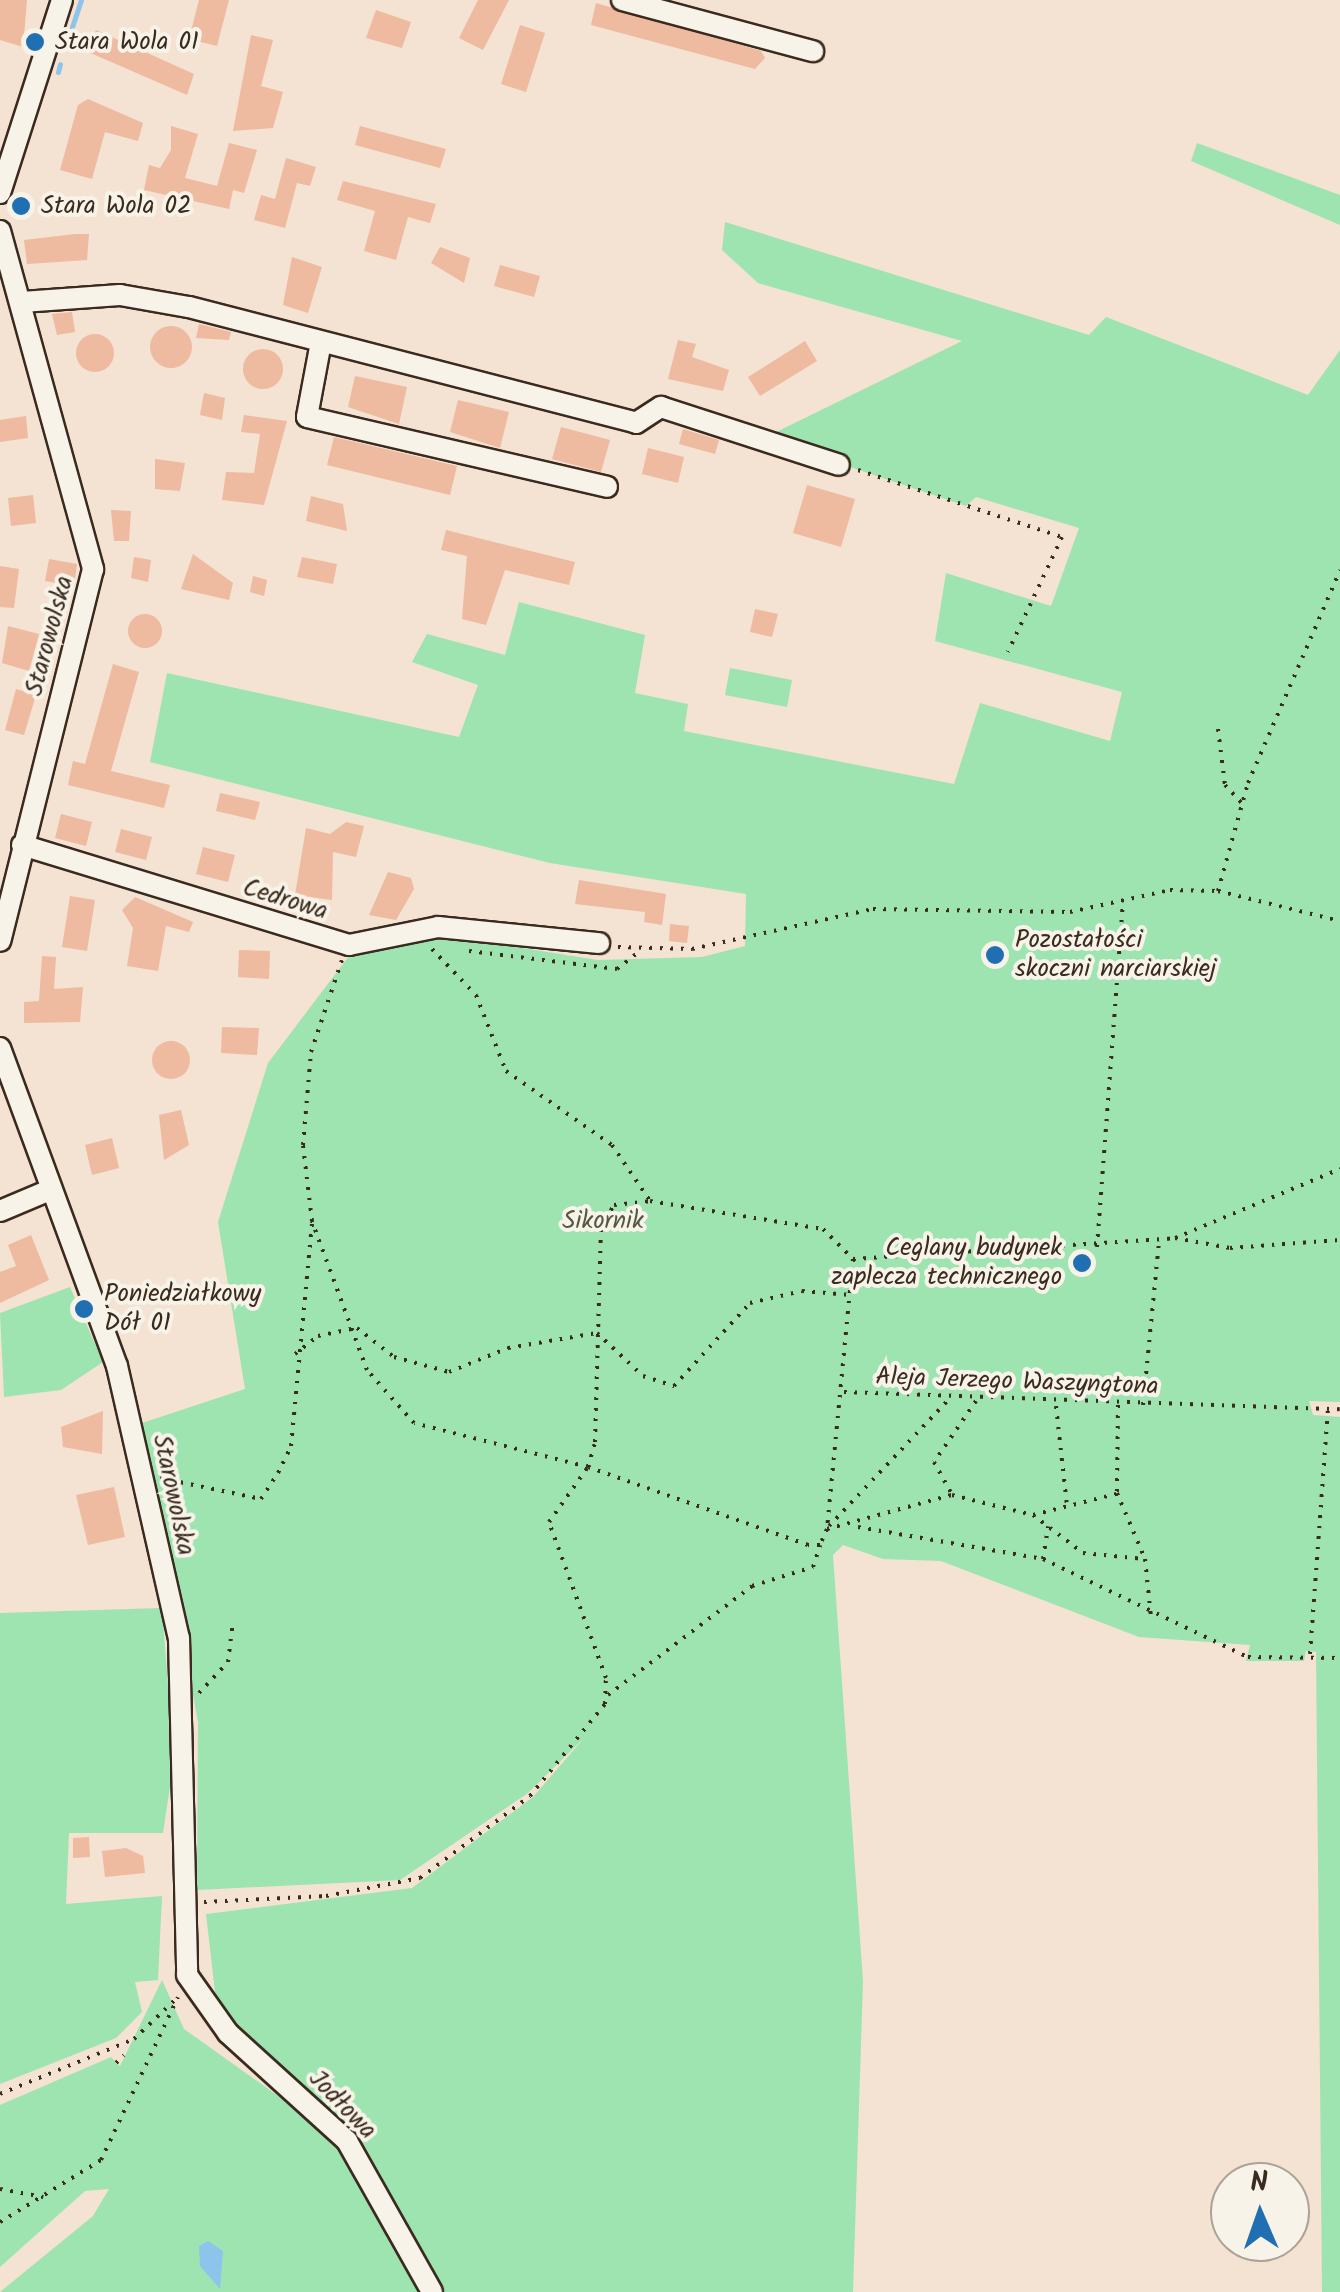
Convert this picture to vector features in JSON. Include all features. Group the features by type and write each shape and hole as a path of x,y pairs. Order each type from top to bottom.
{"street":[{"path":"0,193 62,0"},
{"path":"622,0 813,51"},
{"name":"Starowolska","path":"0,230 94,568 0,942"},
{"path":"22,302 120,295 636,423 662,407 839,465"},
{"path":"321,342 307,417 606,487"},
{"name":"Cedrowa","path":"22,846 350,956 438,928 600,944"},
{"name":"Starowolska","path":"0,1048 111,1346 142,1470 186,1708 187,1974"},
{"path":"0,1211 50,1190"},
{"name":"Jodłowa","path":"187,1974 228,2032 347,2141 432,2292"}],"path":[{"path":"839,465 1062,537 1008,652"},
{"path":"1218,892 1243,804 1340,570"},
{"path":"1218,729 1225,785 1243,804"},
{"path":"624,948 692,949 873,908 1123,905 1170,890 1218,892 1340,921"},
{"path":"1097,1247 1123,905"},
{"path":"432,949 476,996 506,1071 612,1145 650,1201"},
{"path":"415,952 446,949"},
{"path":"460,949 617,969 641,950"},
{"path":"142,1470 231,1500 262,1499 290,1446 295,1354 312,1221 303,1099 350,956"},
{"path":"608,1695 549,1522 588,1467 604,1215 627,1200 650,1201 823,1229 853,1260 1097,1247 1175,1238 1340,1169"},
{"path":"312,1221 357,1328 367,1370 414,1423 588,1467 820,1544"},
{"path":"1175,1238 1230,1248 1340,1240"},
{"path":"1142,1405 1159,1242"},
{"name":"Aleja Jerzego Waszyngtona","path":"853,1260 844,1392 1056,1405 1340,1409"},
{"path":"597,1333 643,1376 674,1386 750,1304 802,1291 852,1295"},
{"path":"357,1328 394,1358 449,1372 508,1348 597,1333"},
{"path":"295,1354 318,1336 357,1328"},
{"path":"184,1903 315,1897 420,1878 551,1776 608,1695 752,1586 813,1568 827,1529 844,1392"},
{"path":"827,1529 948,1400"},
{"path":"952,1495 934,1462 976,1401"},
{"path":"1056,1405 1067,1505"},
{"path":"1118,1406 1117,1494 1145,1559 1150,1618"},
{"path":"1310,1655 1328,1409"},
{"path":"1033,1515 1117,1494"},
{"path":"858,1527 952,1495 1033,1515 1083,1552 1145,1559"},
{"path":"1043,1560 1048,1526"},
{"path":"827,1529 858,1527 1043,1560 1086,1574 1150,1618 1248,1657 1340,1658"},
{"path":"186,1708 228,1662 232,1627"},
{"path":"0,2222 101,2160 187,1974"},
{"path":"0,2094 134,2039 178,1996"},
{"path":"116,2063 124,2055"},
{"path":"0,2189 43,2197"}],"green space":[{"path":"1197,143 1340,195 1340,225 1191,161"},
{"name":"Sikornik","path":"725,222 1089,335 1106,317 1308,395 1340,350 1340,1402 1309,1401 1313,1415 1340,1417 1340,2292 1322,2292 1316,1652 1306,1651 1304,1661 1246,1661 1250,1645 1139,1637 941,1561 883,1559 843,1545 833,1555 863,1981 853,2292 442,2292 361,2140 243,2036 215,1992 206,1914 412,1888 533,1797 584,1738 528,1793 400,1880 197,1890 198,1722 142,1423 245,1389 218,1222 268,1063 349,956 453,937 598,960 702,957 745,946 746,894 550,863 150,762 167,673 459,737 478,685 412,662 427,634 505,655 519,602 645,635 635,693 688,704 684,731 954,784 980,703 1110,741 1122,692 935,641 946,573 1051,606 1079,528 976,497 966,506 764,438 962,341 758,283 722,250"},
{"path":"730,668 792,680 787,707 725,695"},
{"path":"70,1287 103,1362 61,1390 4,1397 0,1313"},
{"path":"162,1608 174,1760 163,1833 69,1833 66,1904 162,1896 158,1980 135,1982 142,2012 116,2038 0,2084 0,1613"},
{"path":"162,1980 184,2029 312,2120 344,2155 418,2292 0,2292 93,2216 109,2189 85,2191 0,2267 0,2105 111,2057 120,2066"}],"water":[{"path":"208,2241 223,2251 220,2289 200,2266 199,2246"}],"building":[{"path":"0,0 27,0 23,47 0,40"},
{"path":"199,0 229,0 217,46 189,39"},
{"path":"478,0 509,0 483,50 459,38"},
{"path":"596,3 761,51 765,58 755,69 591,25"},
{"path":"376,10 411,22 402,48 366,38"},
{"path":"520,25 545,33 526,92 501,84"},
{"path":"96,30 194,74 187,95 86,51"},
{"path":"251,35 273,40 261,86 283,92 273,128 233,131"},
{"path":"88,99 143,123 138,141 105,132 92,179 60,170 78,105"},
{"path":"171,126 198,134 185,178 217,186 229,143 257,150 244,193 233,190 229,209 144,190 149,165 160,168 171,150"},
{"path":"360,126 446,149 440,168 355,145"},
{"path":"286,158 316,167 310,186 297,183 285,228 254,220 261,195 275,199"},
{"path":"343,181 436,204 430,223 408,217 396,260 364,251 375,211 337,200"},
{"path":"89,234 87,260 27,264 24,240"},
{"path":"440,247 470,258 464,283 431,263"},
{"path":"292,257 322,267 308,313 283,305"},
{"path":"500,265 540,276 534,297 494,286"},
{"path":"72,312 75,332 57,335 52,314"},
{"path":"199,324 231,332 229,340 196,338"},
{"path":"171,326 186,332 192,347 186,362 171,368 156,362 150,347 156,332"},
{"path":"95,334 108,340 114,353 108,366 95,372 82,366 76,353 82,340"},
{"path":"678,340 696,344 692,357 729,370 723,391 668,379"},
{"path":"805,341 817,361 760,396 748,377"},
{"path":"263,349 277,355 283,369 277,383 263,389 249,383 243,369 249,355"},
{"path":"355,376 407,387 399,424 348,407"},
{"path":"204,393 225,398 222,420 200,415"},
{"path":"458,400 509,412 500,448 450,432"},
{"path":"244,415 287,421 264,505 222,500 226,472 254,473 260,434 241,432"},
{"path":"26,416 28,438 0,442 0,420"},
{"path":"561,427 610,440 601,472 552,459"},
{"path":"683,429 719,440 715,454 679,444"},
{"path":"334,437 457,466 450,495 327,465"},
{"path":"648,448 684,457 678,483 642,474"},
{"path":"155,459 185,463 180,491 155,489"},
{"path":"807,485 855,499 841,547 793,533"},
{"path":"33,495 36,523 11,526 8,498"},
{"path":"311,496 343,504 347,531 306,521"},
{"path":"111,510 131,511 129,541 114,541"},
{"path":"446,530 575,562 569,585 505,570 486,625 462,619 467,556 441,550"},
{"path":"193,554 233,583 229,600 181,589"},
{"path":"134,557 151,560 148,582 131,578"},
{"path":"302,557 337,564 333,584 297,577"},
{"path":"49,559 77,564 74,586 45,581"},
{"path":"0,566 19,569 14,608 0,607"},
{"path":"253,576 267,580 264,596 250,592"},
{"path":"755,609 778,614 772,637 750,632"},
{"path":"145,614 157,619 162,631 157,643 145,648 133,643 128,631 133,619"},
{"path":"8,626 39,634 29,671 2,663"},
{"path":"113,664 139,672 111,771 170,785 164,808 68,785 73,761 85,764"},
{"path":"16,689 36,695 24,735 5,730"},
{"path":"220,793 260,802 255,820 216,811"},
{"path":"61,814 92,822 86,846 55,838"},
{"path":"346,822 364,826 356,857 333,852 332,900 295,895 306,828 330,834"},
{"path":"121,829 152,837 146,860 115,852"},
{"path":"203,847 235,855 228,882 196,874"},
{"path":"388,872 411,878 414,889 396,920 369,915"},
{"path":"579,880 666,894 662,925 644,922 645,912 575,904"},
{"path":"70,896 95,900 87,951 62,947"},
{"path":"135,897 193,922 189,932 166,926 158,971 127,966 133,928 122,910"},
{"path":"670,924 689,926 687,943 669,941"},
{"path":"239,950 270,951 269,979 238,977"},
{"path":"42,956 56,957 54,989 83,987 80,1022 24,1023 24,1002 39,1001"},
{"path":"222,1027 259,1028 257,1055 221,1053"},
{"path":"171,1041 184,1047 190,1060 184,1073 171,1079 158,1073 152,1060 158,1047"},
{"path":"181,1110 189,1145 164,1160 159,1115"},
{"path":"112,1138 119,1168 92,1175 85,1145"},
{"path":"31,1235 49,1280 0,1303 0,1272 16,1266 8,1245"},
{"name":"Ceglany budynek zaplecza technicznego","path":"1074,1255 1092,1256 1091,1272 1073,1271"},
{"path":"103,1411 102,1454 63,1447 61,1427"},
{"path":"114,1487 125,1537 88,1545 76,1495"},
{"path":"89,1837 90,1857 73,1858 73,1838"},
{"path":"126,1848 143,1856 145,1873 105,1877 102,1851"}],"waterway":[{"path":"65,48 81,0"},
{"path":"58,72 60,64"}],"place":[{"name":"Stara Wola 01","path":"35,42"},
{"name":"Stara Wola 02","path":"21,206"},
{"name":"Pozostałości skoczni narciarskiej","path":"995,955"},
{"name":"Ceglany budynek zaplecza technicznego","path":"1082,1263"},
{"name":"Poniedziałkowy Dół 01","path":"84,1309"}]}
